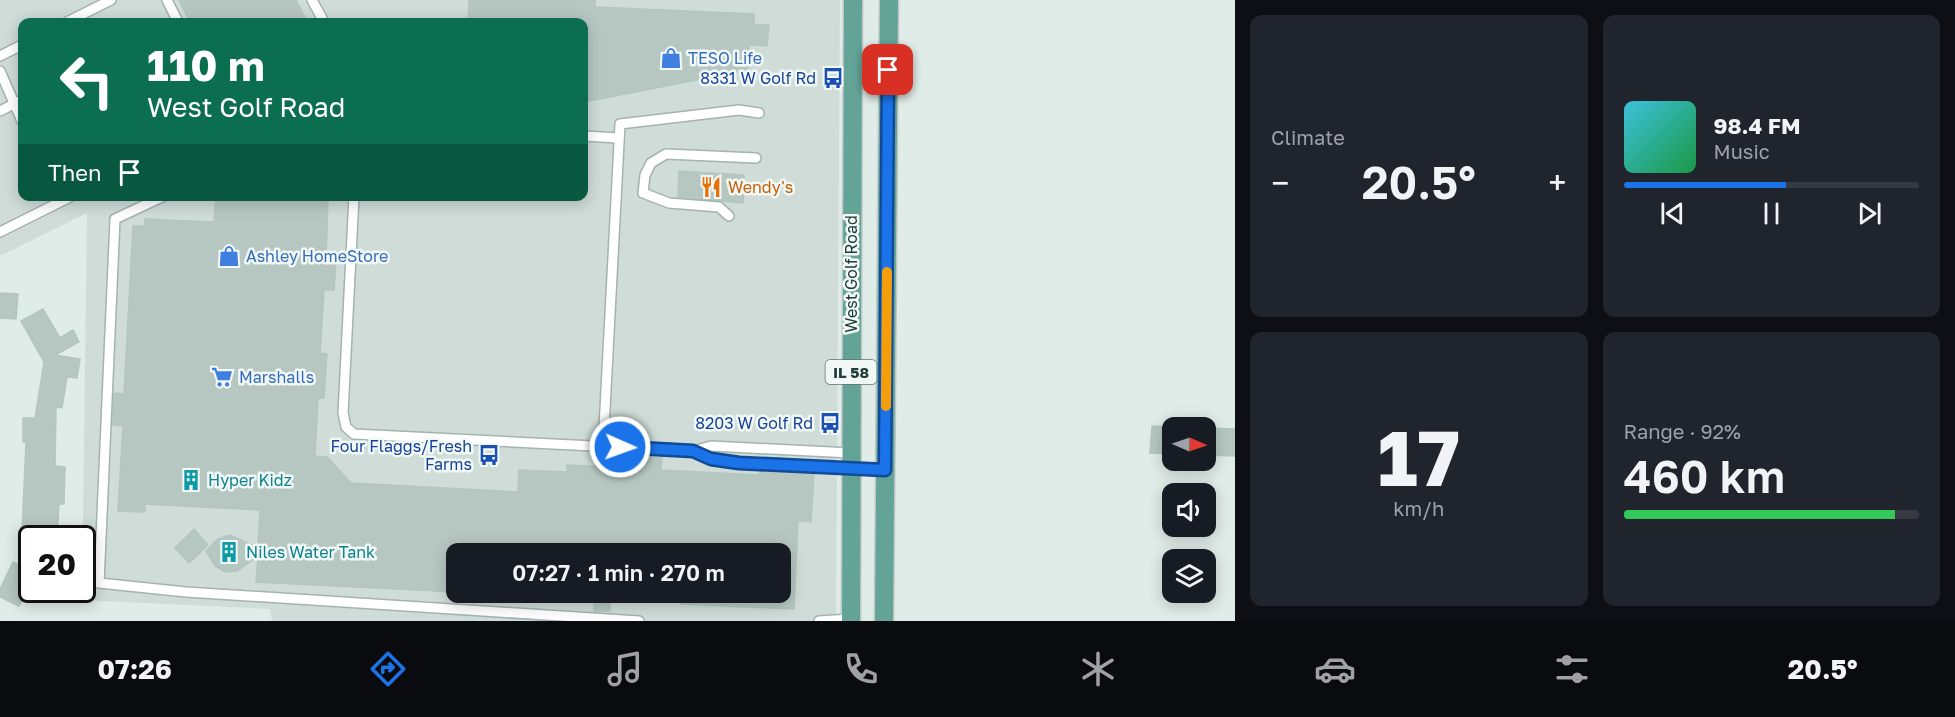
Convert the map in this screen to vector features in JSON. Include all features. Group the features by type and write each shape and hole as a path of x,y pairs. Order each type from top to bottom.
{"main road":[{"name":"West Golf Road","path":"850,620 853,0"},
{"name":"IL 58","path":"884,621 889,0"}],"lane":[{"path":"75,18 111,0"},
{"path":"167,0 176,18"},
{"path":"312,0 322,18"},
{"path":"0,56 18,47"},
{"path":"0,70 18,100"},
{"path":"0,111 18,102"},
{"path":"603,447 620,124 739,110 759,113"},
{"path":"588,136 618,138"},
{"path":"729,216 719,207 658,200 643,193 645,175 651,163 666,154 756,158"},
{"path":"0,232 56,201"},
{"path":"153,201 115,219 99,584 186,592 639,621"},
{"path":"354,201 343,413 347,429 361,436 693,451 711,446 851,461 885,470"},
{"path":"693,451 711,459 739,463 851,461"},
{"path":"819,621 850,620"}],"shaded area":[{"path":"0,0 840,0 836,621 272,621 270,609 96,601 96,525 83,525 87,213 0,256"}],"building":[{"path":"179,0 296,0 305,18 188,18"},
{"name":"TESO Life","path":"469,0 595,0 595,7 754,14 754,25 769,25 767,46 749,45 748,70 588,101 588,18 468,18"},
{"name":"Wendy's","path":"679,171 744,175 743,203 678,197"},
{"path":"216,201 328,201 326,260 336,261 334,290 324,290 320,353 327,354 324,398 318,398 315,456 327,457 351,483 518,492 519,470 567,472 567,465 607,467 607,456 662,458 661,470 759,475 760,471 814,473 811,522 798,521 794,609 681,604 791,603 791,543 446,543 446,592 256,582 258,556 237,571 225,572 215,566 206,551 218,539 230,535 258,548 260,510 145,504 145,512 118,511 123,426 113,425 114,393 124,394 133,226 145,226 145,219 214,222"},
{"path":"0,293 18,294 16,319 0,318"},
{"path":"43,309 60,338 73,330 79,342 55,355 80,359 77,378 67,377 62,408 56,407 55,466 65,467 64,504 59,504 58,525 22,525 26,442 23,442 23,418 35,418 44,362 21,321"},
{"path":"1152,426 1162,426 1162,454 1150,453"},
{"path":"1216,428 1235,429 1235,456 1216,455"},
{"path":"194,529 208,545 189,563 175,548"},
{"path":"13,562 18,565 19,606 0,597 0,589"},
{"path":"594,603 610,603 610,611 594,611"}],"slow traffic":[{"path":"886,406 887,272"}],"place":[{"name":"TESO Life","path":"671,58"},
{"name":"8331 W Golf Rd","path":"833,78"},
{"name":"Wendy's","path":"711,187"},
{"name":"Ashley HomeStore","path":"229,256"},
{"name":"Marshalls","path":"222,377"},
{"name":"8203 W Golf Rd","path":"830,423"},
{"name":"Four Flaggs/Fresh Farms","path":"489,455"},
{"name":"Hyper Kidz","path":"191,480"},
{"name":"Niles Water Tank","path":"229,552"}],"route":[{"path":"620,447 693,451 711,459 739,463 885,470 888,70"}]}
